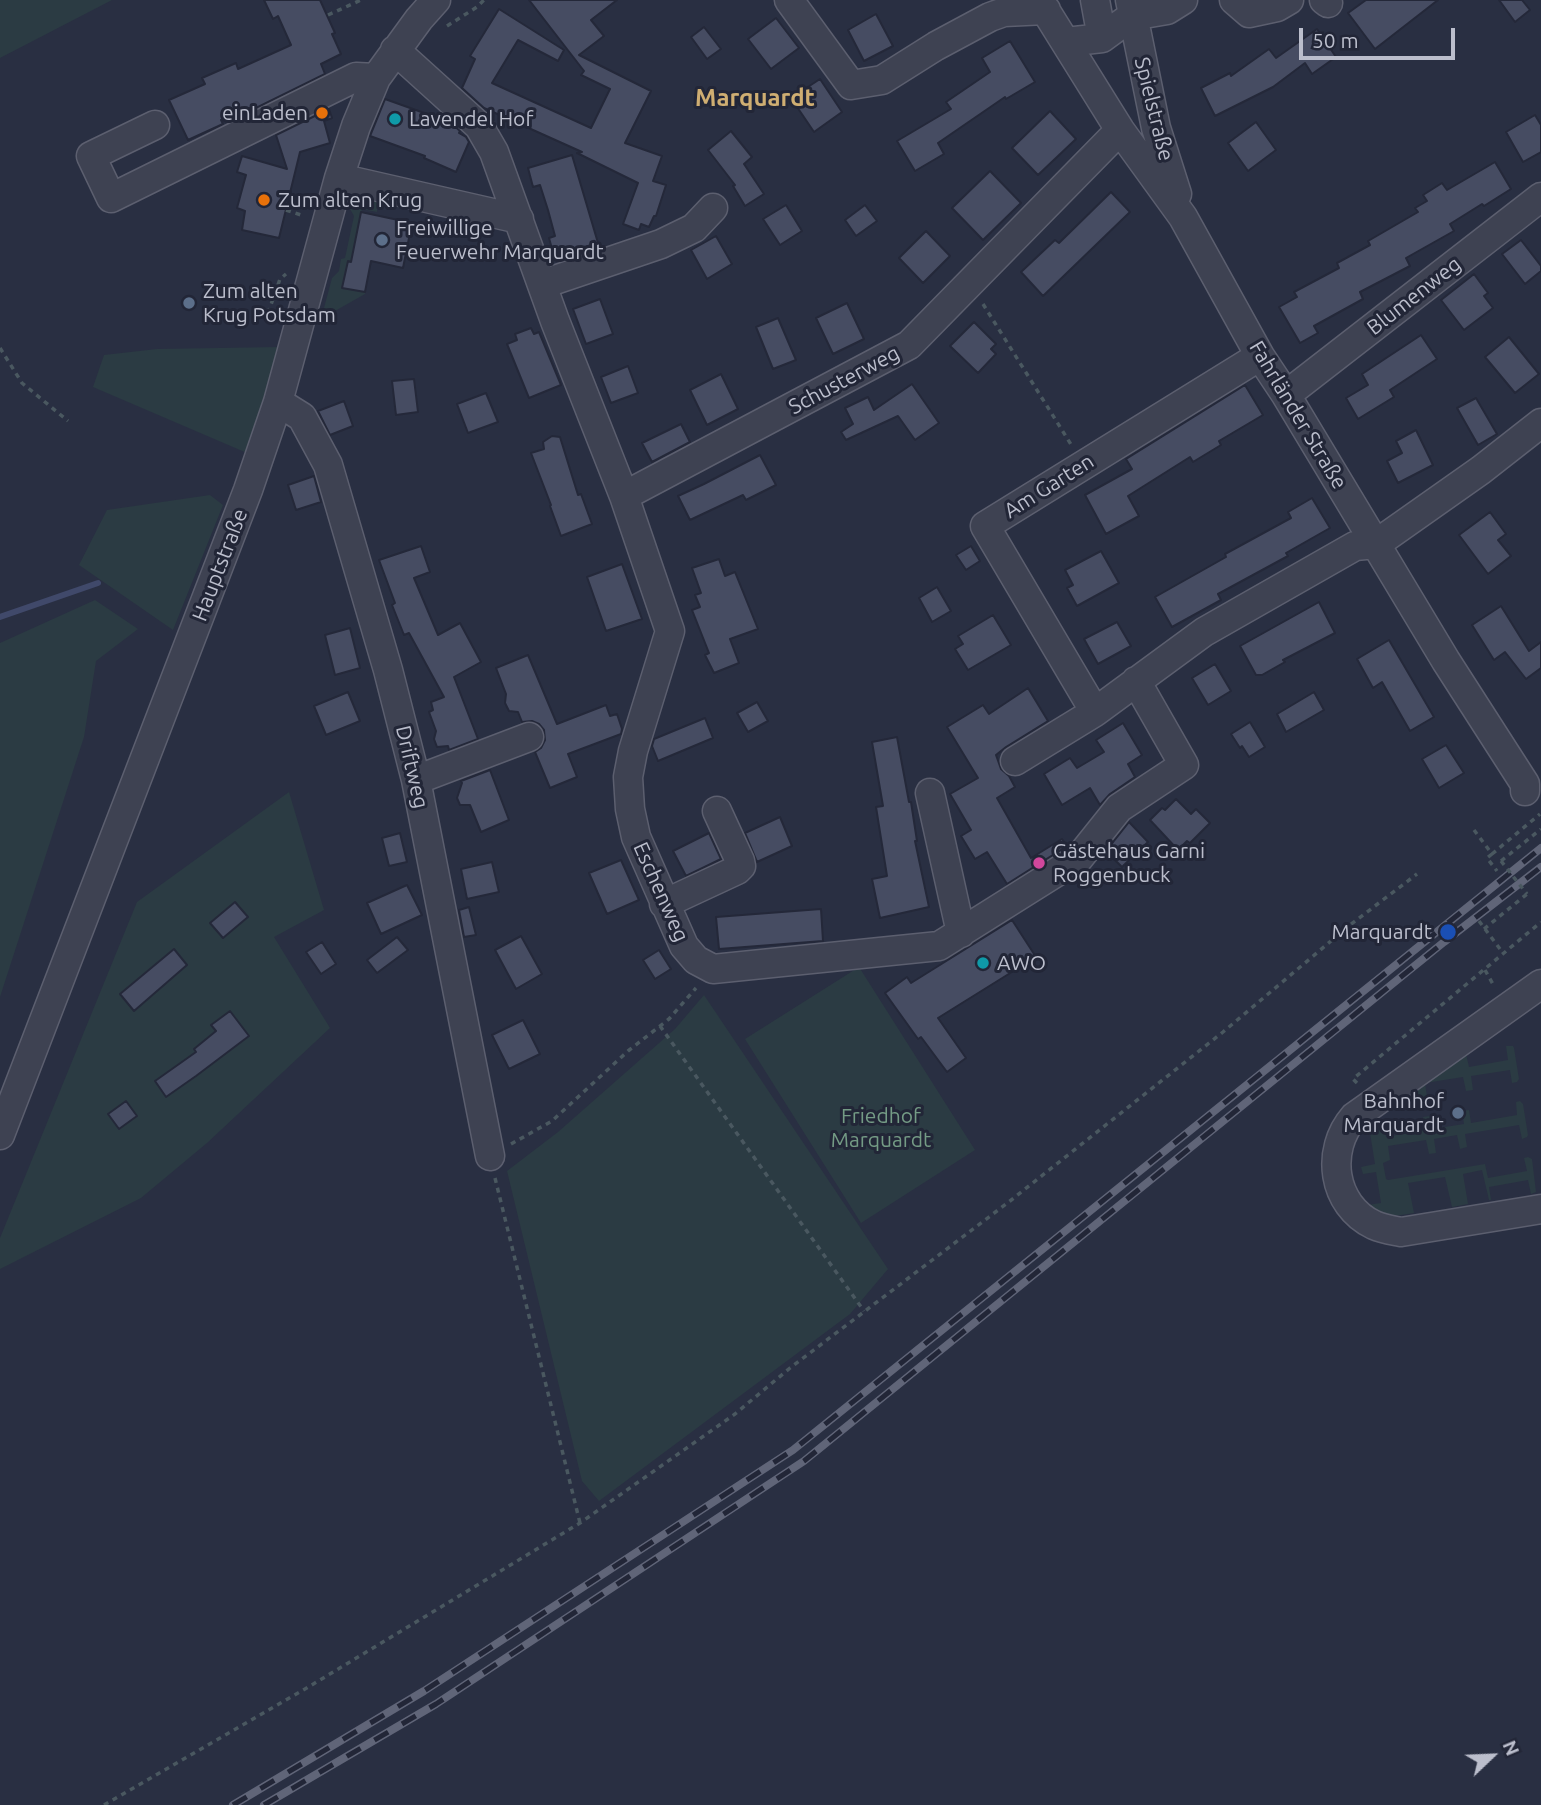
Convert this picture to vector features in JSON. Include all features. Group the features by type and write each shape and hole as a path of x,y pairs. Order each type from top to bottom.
{"street":[{"name":"Hauptstraße","path":"0,1135 248,490 278,402 339,178 356,126 376,78 436,0"},
{"name":"Fahrländer Straße","path":"789,0 851,85 882,80 936,46 990,17 1043,5 1121,130 1184,217 1260,356 1446,661 1525,784 1532,802"},
{"path":"1094,0 1102,37"},
{"path":"1066,42 1102,37 1131,8 1167,10 1183,0"},
{"path":"1234,0 1248,13 1277,7 1289,0"},
{"name":"Spielstraße","path":"1131,8 1156,128 1184,217"},
{"name":"Eschenweg","path":"396,50 479,126 494,152 555,321 624,496 670,631 633,751 628,777 630,809 636,837 684,946 696,960 713,969"},
{"path":"155,125 91,156 111,198 356,77 376,78"},
{"name":"Schusterweg","path":"624,496 909,345 1121,130"},
{"path":"339,178 519,219"},
{"name":"Blumenweg","path":"1286,395 1541,197"},
{"path":"543,284 661,244 694,228 713,208"},
{"name":"Am Garten","path":"1095,712 985,526 1260,356"},
{"name":"Driftweg","path":"278,402 302,417 328,465 388,670 416,780 490,1156"},
{"path":"1015,761 1095,712 1204,632 1355,546 1376,544 1481,470 1541,422"},
{"path":"713,969 939,946 1079,858 1119,808 1184,765 1136,681"},
{"path":"416,780 528,737"},
{"path":"930,793 961,933"},
{"path":"664,904 741,866 718,811"},
{"path":"1541,984 1354,1117 1341,1136 1335,1163 1339,1184 1349,1205 1359,1216 1386,1230 1401,1232 1541,1209"}],"path":[{"path":"328,15 361,0"},
{"path":"971,285 1083,464"},
{"path":"0,348 22,383 68,421"},
{"path":"1497,872 1487,858 1532,802"},
{"path":"1484,929 1527,894 1501,861 1541,829"},
{"path":"1474,830 1492,854"},
{"path":"104,1805 305,1689 580,1523 735,1414 790,1368 1010,1201 1223,1032 1350,925 1417,874"},
{"path":"1479,921 1503,953"},
{"path":"1357,1083 1353,1079 1541,922"},
{"path":"580,1523 490,1156 552,1121 628,1051 669,1020 713,969"},
{"path":"1485,969 1494,986"},
{"path":"660,1026 864,1311"}],"green space":[{"path":"0,0 112,0 0,58"},
{"path":"357,192 379,197 377,212 362,209 352,257 354,262 348,261 342,287 365,294 335,311 326,311 324,308 332,278 339,271 341,259 345,258 354,216 350,209"},
{"path":"280,347 247,453 93,387 104,355 157,349"},
{"path":"210,495 223,505 173,630 79,565 107,510"},
{"path":"95,600 138,629 96,661 84,737 0,997 0,643"},
{"path":"289,792 324,910 274,937 330,1028 207,1143 141,1198 0,1269 0,1238 137,902"},
{"name":"Friedhof Marquardt","path":"859,967 975,1150 861,1223 745,1039"},
{"path":"704,995 888,1269 850,1314 599,1501 582,1481 507,1171 558,1132 675,1029"},
{"path":"1506,1046 1514,1048 1519,1079 1517,1082 1512,1083 1510,1070 1471,1076 1473,1090 1466,1091 1463,1077 1426,1083 1466,1054 1469,1067 1508,1060"},
{"path":"1425,1083 1427,1097 1399,1102"},
{"path":"1516,1102 1523,1104 1527,1137 1522,1139 1519,1125 1465,1134 1467,1147 1460,1149 1457,1135 1434,1139 1436,1153 1429,1154 1426,1140 1388,1146 1390,1160 1383,1163 1388,1180 1485,1164 1488,1178 1527,1171 1524,1158 1528,1157 1532,1159 1536,1192 1531,1194 1528,1180 1489,1187 1489,1200 1482,1170 1463,1174 1468,1204 1452,1207 1445,1177 1408,1183 1414,1213 1388,1217 1367,1205 1381,1203 1376,1172 1363,1174 1361,1167 1375,1164 1370,1133 1356,1135 1353,1129 1383,1124 1386,1137 1424,1130 1423,1117 1430,1116 1432,1129 1464,1124 1462,1111 1469,1110 1471,1123 1517,1115"}],"building":[{"path":"264,0 320,0 341,54 321,64 325,74 254,109 255,106 221,120 223,124 188,140 169,100 205,84 202,78 236,63 238,69 291,45 278,16 273,19"},
{"path":"529,0 617,0 591,20 604,36 579,55 651,91 625,143 662,156 653,181 666,185 656,216 649,227 641,224 639,230 623,224 638,183 577,153 582,152 484,108 462,88 475,59 470,56 499,9 564,50 558,61 518,40 492,83 591,128 610,89 581,75 584,71"},
{"path":"1366,0 1438,0 1375,49 1348,13"},
{"path":"1499,0 1522,0 1530,10 1515,22"},
{"path":"876,14 893,46 864,61 848,30"},
{"path":"776,18 799,48 771,69 748,39"},
{"path":"704,27 721,49 707,59 691,37"},
{"path":"1317,29 1336,57 1312,74 1305,63 1273,87 1215,116 1201,88 1230,73 1231,76 1269,49 1276,58"},
{"path":"1010,41 1035,82 1006,99 1005,97 938,143 944,154 915,171 897,141 951,109 946,102 990,72 982,58"},
{"path":"820,79 842,112 814,132 791,98"},
{"path":"385,99 441,119 443,116 466,137 469,142 456,172 424,158 425,156 370,136"},
{"name":"Zum alten Krug","path":"329,109 332,118 324,121 330,143 300,152 279,238 242,230 245,211 237,208 246,175 237,172 242,156 287,169 276,135"},
{"path":"1050,111 1076,139 1038,175 1012,148"},
{"path":"1535,115 1541,125 1541,152 1523,162 1506,132"},
{"path":"1256,122 1276,150 1248,171 1228,143"},
{"path":"731,131 752,157 744,164 764,194 745,206 733,186 735,185 708,150"},
{"path":"572,155 598,243 554,256 549,238 555,236 548,210 540,185 533,187 528,168"},
{"path":"1495,162 1511,189 1450,224 1454,231 1406,258 1410,266 1360,292 1363,299 1314,326 1318,333 1300,343 1279,307 1297,297 1294,292 1339,268 1337,263 1370,245 1368,241 1418,212 1415,208 1427,201 1423,195 1442,183 1447,190"},
{"path":"990,171 1021,203 983,240 952,208"},
{"path":"1111,192 1130,212 1043,296 1021,272 1055,240 1059,243"},
{"path":"786,205 802,231 780,245 763,219"},
{"path":"865,205 877,221 856,236 845,220"},
{"name":"Freiwillige Feuerwehr Marquardt","path":"361,212 412,223 403,268 371,261 365,292 342,288 348,261 351,262"},
{"path":"926,231 950,256 923,283 899,258"},
{"path":"716,236 732,264 707,279 691,250"},
{"path":"1521,240 1541,266 1541,271 1525,284 1502,254"},
{"path":"1474,274 1488,293 1484,296 1493,308 1464,330 1441,300"},
{"path":"600,299 613,334 586,344 573,309"},
{"path":"847,303 864,339 833,354 816,318"},
{"path":"778,318 796,360 773,369 756,327"},
{"path":"974,322 996,344 991,349 996,354 978,373 950,346"},
{"path":"531,328 534,334 539,332 561,385 529,398 507,344 517,340 515,334"},
{"path":"1421,335 1437,359 1390,390 1394,397 1358,419 1346,398 1368,385 1362,374"},
{"path":"1509,337 1539,374 1515,393 1485,357"},
{"path":"628,366 638,393 611,403 601,377"},
{"path":"721,374 738,409 707,425 690,390"},
{"path":"414,379 418,412 396,415 392,381"},
{"path":"912,384 939,423 915,440 898,416 846,440 841,432 853,424 845,408 868,397 874,410"},
{"path":"1245,385 1263,415 1219,441 1221,445 1193,462 1190,457 1128,496 1139,516 1106,534 1085,495 1132,469 1126,459"},
{"path":"486,393 498,422 468,433 457,404"},
{"path":"1476,398 1497,434 1478,445 1457,408"},
{"path":"344,401 353,426 330,435 318,411"},
{"path":"681,424 690,442 652,462 642,443"},
{"path":"1416,430 1433,465 1398,483 1387,461 1402,453 1396,441"},
{"path":"552,436 560,437 578,495 581,494 592,524 561,536 531,453 544,449 543,442"},
{"path":"760,455 776,485 746,500 743,495 690,520 678,496"},
{"path":"314,476 321,502 296,510 288,485"},
{"path":"1312,498 1330,528 1286,553 1288,556 1218,594 1221,600 1172,627 1155,597 1291,518 1288,512"},
{"path":"1490,512 1506,534 1498,540 1511,556 1488,574 1459,535"},
{"path":"421,546 430,572 414,578 438,635 460,623 481,662 454,677 478,739 449,750 448,746 437,747 434,739 436,731 429,712 433,710 431,702 444,697 409,633 404,635 379,560"},
{"path":"971,546 980,561 966,570 956,555"},
{"path":"1101,551 1119,583 1077,606 1067,588 1073,585 1065,570"},
{"path":"719,559 725,576 735,572 758,629 730,639 739,663 714,673 705,655 709,653 692,610 700,607 695,595 701,593 692,568"},
{"path":"622,564 642,619 606,631 587,577"},
{"path":"937,587 951,611 932,622 919,598"},
{"path":"1319,602 1335,633 1283,660 1285,662 1262,675 1256,675 1240,646"},
{"path":"1501,606 1529,651 1541,642 1541,668 1526,679 1505,652 1494,660 1472,625"},
{"path":"993,615 1011,645 968,670 955,649 963,644 958,636"},
{"path":"1117,622 1131,646 1098,664 1084,639"},
{"path":"350,628 360,668 335,675 325,635"},
{"path":"1389,640 1434,717 1410,731 1382,682 1373,688 1357,659"},
{"path":"528,655 557,724 606,705 610,716 617,714 622,729 621,734 568,754 577,777 550,788 535,752 545,740 544,730 532,721 522,722 518,712 509,711 496,668"},
{"path":"1215,664 1231,691 1208,705 1192,678"},
{"path":"1028,688 1048,721 996,755 1001,769 1015,787 997,798 1031,858 1062,839 1067,846 1007,884 987,852 975,859 961,836 971,830 950,794 978,778 947,727 983,705 989,714"},
{"path":"348,692 360,721 326,735 314,706"},
{"path":"1314,692 1324,710 1286,732 1277,714"},
{"path":"757,702 768,721 748,732 737,713"},
{"path":"705,718 713,738 658,761 652,746 654,739"},
{"path":"1250,722 1265,747 1249,757 1231,734"},
{"path":"1123,723 1142,755 1128,764 1135,777 1110,794 1100,805 1090,788 1062,805 1044,774 1070,758 1077,768 1104,752 1096,740"},
{"path":"897,737 929,907 880,918 872,879 887,876 876,807 883,806 872,742"},
{"path":"1446,745 1464,773 1439,788 1422,759"},
{"path":"490,770 509,820 481,832 470,805 460,805 457,798 461,781"},
{"path":"1176,799 1191,814 1196,809 1210,823 1190,843 1187,841 1178,850 1150,820"},
{"path":"780,817 792,846 757,862 745,833"},
{"path":"1129,822 1148,842 1122,867 1106,851"},
{"path":"400,833 407,862 389,866 382,838"},
{"path":"709,833 721,859 686,876 673,851"},
{"path":"621,860 639,900 607,914 589,873"},
{"path":"492,862 499,892 467,899 461,869"},
{"path":"407,885 422,915 381,934 367,903"},
{"path":"235,902 248,917 223,938 210,923"},
{"path":"469,907 476,935 464,937 459,910"},
{"path":"821,909 823,941 719,949 716,917"},
{"path":"1012,920 1036,957 938,1018 966,1058 947,1072 921,1037 918,1039 885,993 907,977 911,983"},
{"path":"521,936 542,974 516,989 495,950"},
{"path":"397,937 408,950 377,973 367,960"},
{"path":"322,942 336,964 321,974 306,952"},
{"path":"174,949 187,965 134,1011 120,994"},
{"path":"659,950 671,969 655,979 643,960"},
{"path":"230,1011 249,1036 166,1097 155,1081 196,1052 194,1049 216,1031 211,1025"},
{"path":"523,1020 540,1054 509,1069 492,1035"},
{"path":"126,1101 137,1116 119,1129 108,1114"}],"waterway":[{"path":"0,617 98,583"}],"railway":[{"path":"233,1805 424,1691 793,1450 1541,848"},
{"path":"264,1805 436,1704 804,1461 1444,942 1541,867"}],"place":[{"name":"einLaden","path":"322,113"},
{"name":"Lavendel Hof","path":"395,119"},
{"name":"Zum alten Krug","path":"264,200"},
{"name":"Freiwillige Feuerwehr Marquardt","path":"382,240"},
{"name":"Zum alten Krug Potsdam","path":"189,303"},
{"name":"Gästehaus Garni Roggenbuck","path":"1039,863"},
{"name":"Marquardt","path":"1448,932"},
{"name":"AWO","path":"983,963"},
{"name":"Bahnhof Marquardt","path":"1458,1113"}],"district":[{"name":"Marquardt","path":"755,98"}]}
